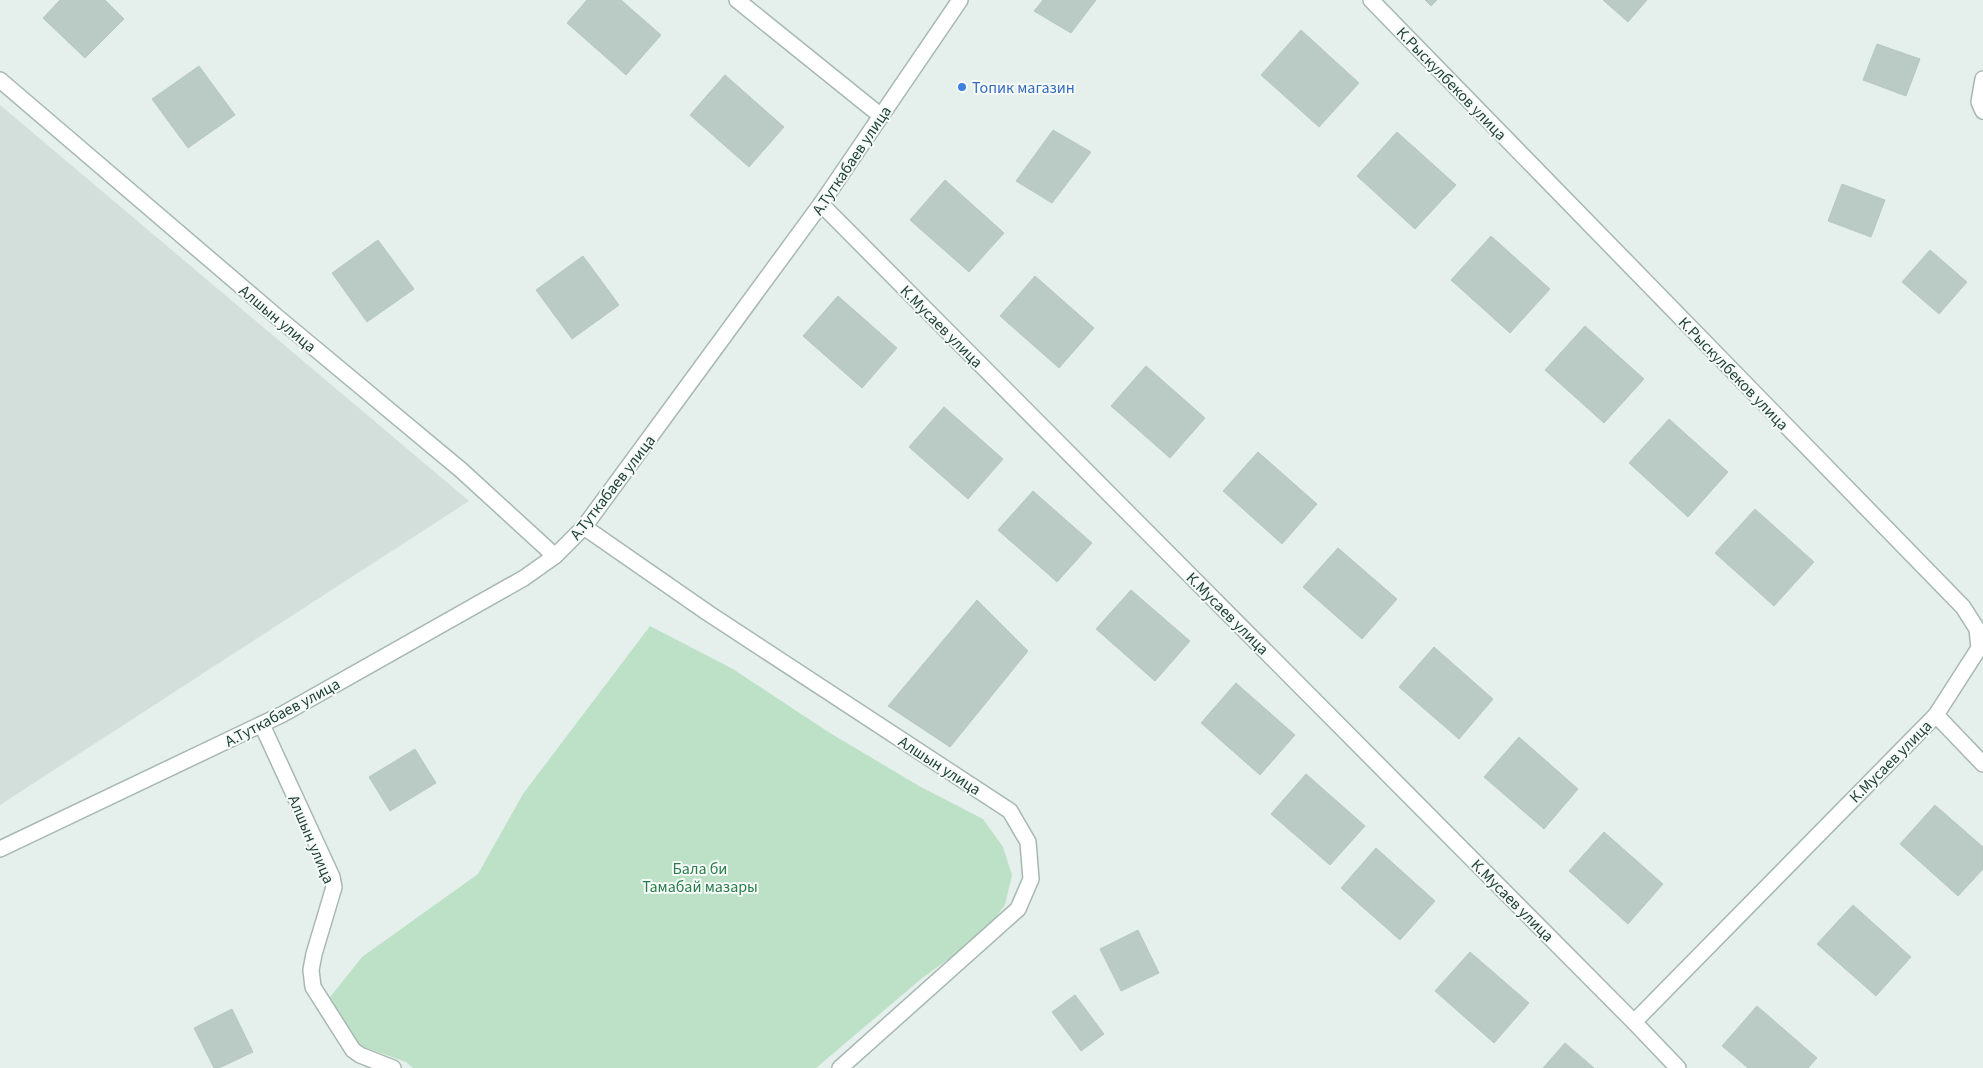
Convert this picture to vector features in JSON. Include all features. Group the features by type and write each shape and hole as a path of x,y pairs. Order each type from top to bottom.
{"street":[{"path":"737,0 881,116"},
{"name":"А.Туткабаев улица","path":"0,849 262,725 524,578 555,556 584,527 821,204 960,0"},
{"name":"К.Рыскулбеков улица","path":"1371,0 1962,607 1977,629 1979,648 1936,715"},
{"path":"1983,79 1979,102 1983,110"},
{"name":"Алшын улица","path":"0,80 276,316 461,470 555,556"},
{"name":"К.Мусаев улица","path":"821,204 1678,1068"},
{"name":"Алшын улица","path":"584,527 708,612 1010,811 1028,842 1031,879 1018,909 840,1068"},
{"path":"1936,715 1983,764"},
{"name":"К.Мусаев улица","path":"1634,1022 1936,715"},
{"name":"Алшын улица","path":"262,725 332,876 334,887 311,970 313,987 353,1050 360,1055 393,1068"}],"shaded area":[{"path":"0,105 469,501 0,805"}],"green space":[{"name":"Бала би Тамабай мазары","path":"650,626 733,669 830,733 919,786 983,819 1003,847 1012,875 1005,905 984,933 921,979 816,1068 413,1068 406,1062 361,1046 327,1001 362,957 478,874 523,794"}],"building":[{"path":"60,0 105,0 124,19 85,58 43,18"},
{"path":"587,0 621,0 661,35 626,75 567,23"},
{"path":"1043,0 1096,0 1071,33 1034,11"},
{"path":"1425,0 1437,0 1431,6"},
{"path":"1603,0 1647,0 1628,22"},
{"path":"1301,30 1359,83 1319,127 1261,75"},
{"path":"1877,44 1920,59 1906,96 1863,80"},
{"path":"199,66 235,115 188,148 152,99"},
{"path":"725,75 784,127 749,167 690,115"},
{"path":"1053,130 1091,152 1052,203 1016,181"},
{"path":"1397,132 1456,185 1415,229 1357,176"},
{"path":"945,180 1004,233 969,272 910,220"},
{"path":"1842,184 1885,200 1871,237 1828,221"},
{"path":"1491,236 1550,289 1510,333 1451,280"},
{"path":"378,240 414,289 367,322 332,273"},
{"path":"1930,250 1967,282 1939,314 1902,282"},
{"path":"583,256 619,305 572,339 536,290"},
{"path":"1035,276 1094,328 1059,368 1000,316"},
{"path":"838,296 897,348 862,388 803,336"},
{"path":"1585,326 1644,379 1604,423 1545,370"},
{"path":"1146,366 1205,418 1170,458 1111,406"},
{"path":"944,407 1003,459 968,499 909,447"},
{"path":"1669,419 1728,472 1688,517 1629,463"},
{"path":"1258,452 1317,504 1282,544 1223,491"},
{"path":"1033,491 1092,543 1057,582 998,530"},
{"path":"1755,509 1814,562 1774,606 1715,553"},
{"path":"1338,548 1397,599 1362,639 1303,587"},
{"path":"1131,590 1190,641 1155,681 1096,629"},
{"path":"977,600 1028,651 950,747 888,706"},
{"path":"1434,647 1493,699 1459,739 1399,687"},
{"path":"1236,683 1295,735 1260,775 1201,723"},
{"path":"1519,737 1578,789 1544,829 1484,777"},
{"path":"415,749 436,783 390,811 369,777"},
{"path":"1306,774 1365,826 1330,865 1271,814"},
{"path":"1935,805 1983,847 1983,869 1958,896 1900,844"},
{"path":"1604,832 1663,884 1628,924 1569,871"},
{"path":"1376,848 1435,901 1400,940 1341,888"},
{"path":"1853,905 1911,957 1876,996 1817,944"},
{"path":"1138,930 1159,973 1121,991 1100,949"},
{"path":"1470,952 1529,1003 1494,1043 1435,991"},
{"path":"1075,995 1104,1034 1081,1051 1052,1012"},
{"path":"1757,1006 1817,1058 1808,1068 1748,1068 1722,1046"},
{"path":"232,1009 253,1052 219,1068 214,1068 194,1028"},
{"path":"1565,1043 1594,1068 1543,1068"}],"place":[{"name":"Топик магазин","path":"962,87"}]}
